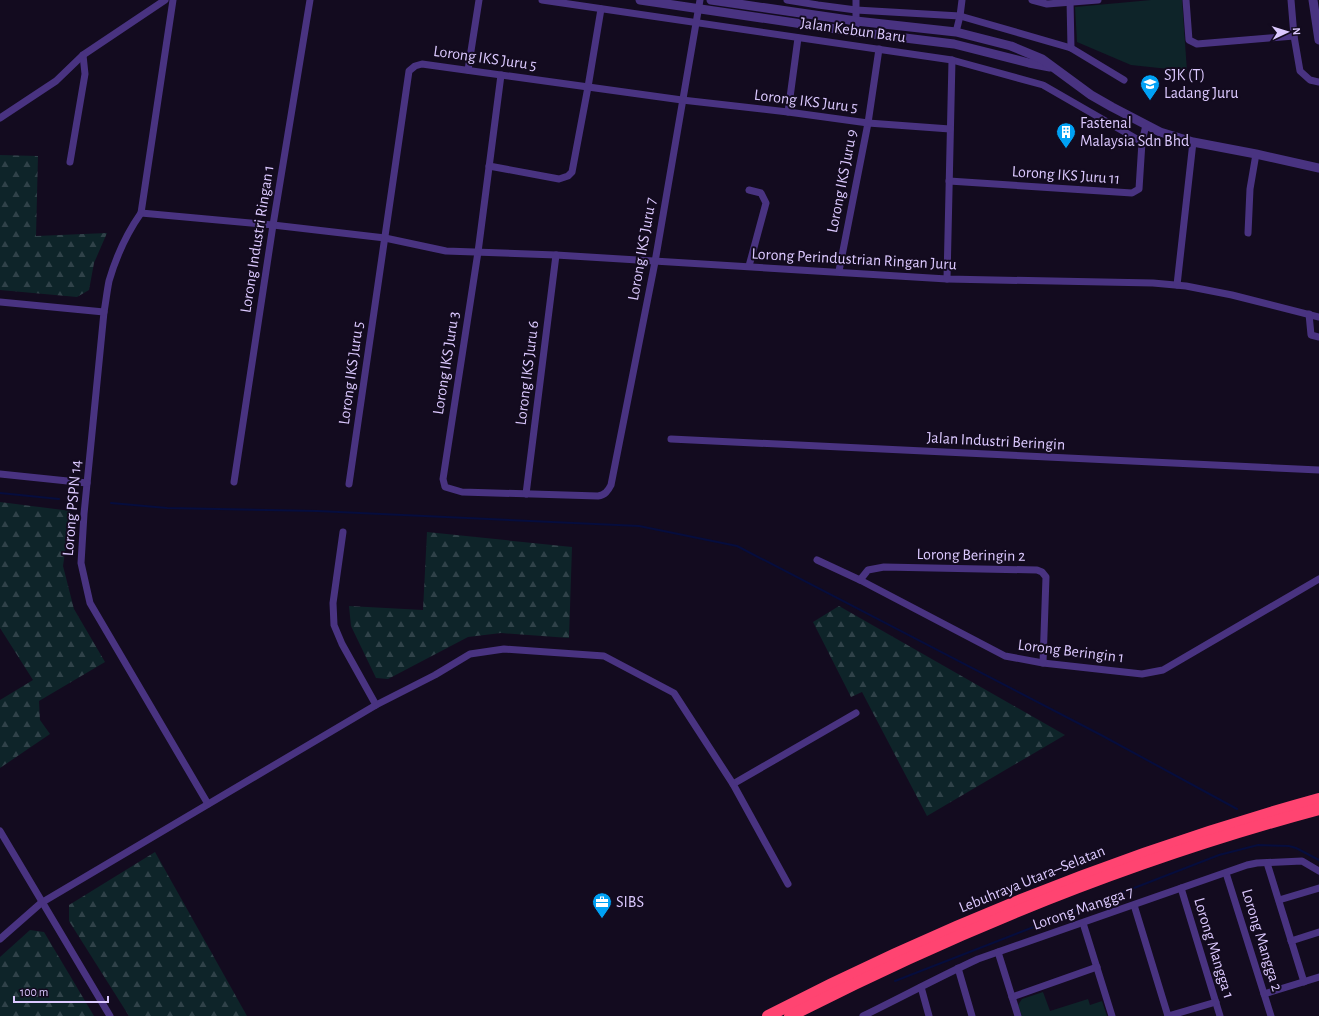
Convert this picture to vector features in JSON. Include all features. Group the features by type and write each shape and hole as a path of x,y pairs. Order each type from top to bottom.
{"highway":[{"name":"Lebuhraya Utara–Selatan","path":"768,1016 918,943 1035,894 1173,843 1319,799"},
{"name":"Lebuhraya Utara–Selatan","path":"790,1016 864,979 936,946 1063,894 1210,842 1319,809"}],"street":[{"path":"0,118 56,81 83,55 165,0"},
{"path":"140,213 172,0"},
{"name":"Lorong Industri Ringan 1","path":"234,482 273,225 310,0"},
{"path":"468,70 479,0"},
{"name":"Jalan Kebun Baru","path":"542,0 952,60 1043,85 1142,142"},
{"name":"Jalan Kebun Baru","path":"640,0 700,4 856,32 954,44 1051,67"},
{"name":"Jalan Kebun Baru","path":"711,0 856,21 956,32 1011,46 1042,59 1091,95 1160,132 1194,142 1319,168"},
{"path":"787,0 856,10 960,16 1070,48 1124,80"},
{"path":"856,0 856,32"},
{"path":"956,32 962,0"},
{"path":"1032,0 1047,4 1098,0"},
{"path":"1186,0 1189,40 1193,43 1197,44 1294,36"},
{"path":"1291,0 1294,36 1300,71 1310,80 1319,82"},
{"path":"1313,0 1319,40"},
{"path":"1070,48 1071,1"},
{"name":"Lorong IKS Juru 7","path":"526,494 598,496 606,492 611,485 655,262 682,100 700,4"},
{"path":"489,166 560,179 568,176 572,172 588,87 600,9"},
{"path":"788,112 798,38"},
{"name":"Lorong IKS Juru 9","path":"839,271 868,123 879,49"},
{"path":"70,162 85,74 83,55"},
{"path":"947,278 952,60"},
{"name":"Lorong IKS Juru 5","path":"349,484 386,238 409,71 415,66 422,64 682,100 868,123 950,129"},
{"name":"Lorong IKS Juru 3","path":"501,75 478,252 443,479 445,487 462,492 526,494"},
{"name":"Lorong IKS Juru 11","path":"949,181 1132,193 1139,189 1142,142 1146,125"},
{"path":"1177,285 1194,142"},
{"path":"1248,233 1250,188 1256,154"},
{"path":"1309,165 1319,163"},
{"path":"749,190 761,193 766,203 749,266"},
{"name":"Lorong Perindustrian Ringan Juru","path":"140,213 273,225 386,238 446,251 556,255 947,278 1153,283 1177,285 1232,295 1319,316"},
{"name":"Lorong PSPN 14","path":"140,213 129,231 119,255 110,280 104,312 80,563 90,603 208,804"},
{"name":"Lorong IKS Juru 6","path":"526,494 556,255"},
{"path":"0,302 104,312"},
{"path":"1309,314 1311,335 1319,337"},
{"name":"Jalan Industri Beringin","path":"671,439 1319,470"},
{"path":"0,474 87,483"},
{"path":"343,532 333,603 334,625 342,644 376,705"},
{"name":"Lorong Beringin 1","path":"817,560 860,580 1005,656 1142,674 1163,670 1319,579"},
{"name":"Lorong Beringin 2","path":"860,580 868,570 884,567 1037,570 1042,572 1046,577 1043,662"},
{"path":"0,939 42,903 376,705 435,675 470,654 504,649 604,656 674,693 733,784 788,884"},
{"path":"733,784 856,713"},
{"path":"0,831 110,1016"},
{"name":"Lorong Mangga 7","path":"863,1016 938,977 998,952 1247,865 1302,862 1319,871"},
{"path":"1267,863 1304,982"},
{"name":"Lorong Mangga 2","path":"1226,872 1271,1016"},
{"name":"Lorong Mangga 1","path":"1181,888 1220,1016"},
{"path":"1279,900 1319,888"},
{"path":"1134,905 1168,1016 1216,1002"},
{"path":"1083,923 1112,1016"},
{"path":"1291,941 1319,932"},
{"path":"998,952 1018,1016"},
{"path":"1012,997 1097,967"},
{"path":"958,968 972,1016"},
{"path":"1264,994 1319,977"},
{"path":"921,987 929,1016"}],"green space":[{"path":"1151,0 1182,0 1187,71 1131,65 1077,42 1075,7"},
{"path":"0,155 38,156 36,236 107,233 94,263 89,290 77,297 0,290"},
{"path":"0,502 71,511 63,566 74,609 105,662 39,701 40,720 50,734 0,768 0,700 33,680 0,628"},
{"path":"427,532 572,547 569,638 501,633 468,637 388,679 376,678 351,626 349,606 423,610"},
{"path":"839,606 1065,735 927,816 862,692 851,697 813,622"},
{"path":"155,852 247,1016 129,1016 69,921 69,905"},
{"path":"30,930 44,932 94,1016 0,1016 0,957"},
{"path":"1043,992 1050,1011 1088,999 1090,1005 1102,1001 1107,1016 1022,1016 1018,1005 1022,999"}],"waterway":[{"path":"0,493 59,499"},
{"path":"111,503 167,508 317,511 639,526 737,546 1101,735 1237,809"},
{"path":"895,981 1219,855 1258,845 1289,846 1319,860"}],"place":[{"name":"SJK (T) Ladang Juru","path":"1150,101"},
{"name":"Fastenal Malaysia Sdn Bhd","path":"1066,149"},
{"name":"SIBS","path":"602,919"}]}
